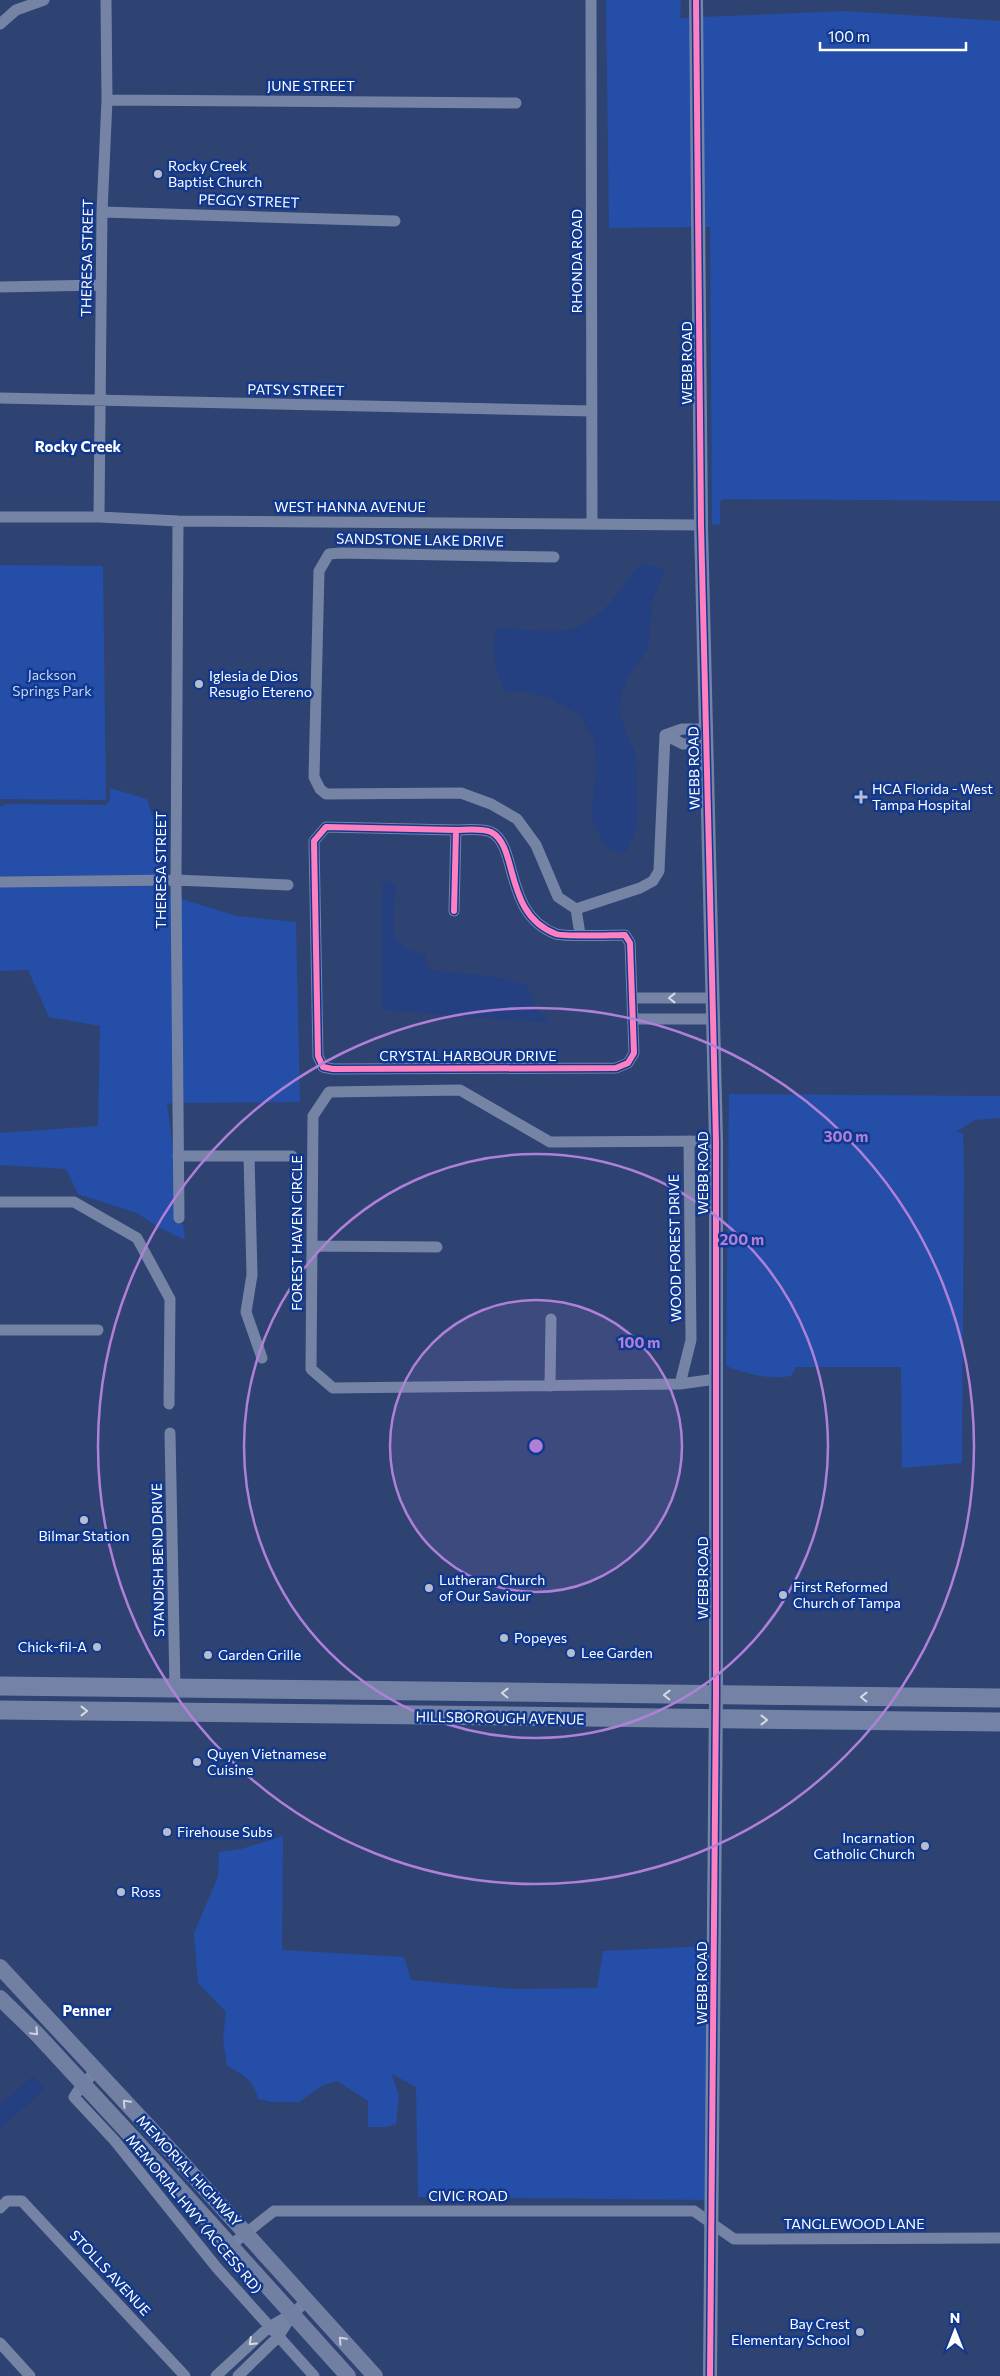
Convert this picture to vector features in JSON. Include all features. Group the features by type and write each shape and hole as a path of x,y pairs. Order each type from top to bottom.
{"main road":[{"name":"HILLSBOROUGH AVENUE","path":"0,1686 991,1698"},
{"path":"35,1686 35,1711"},
{"path":"129,1711 148,1697 216,1698 233,1688"},
{"path":"246,1713 255,1702 368,1703 375,1700 380,1691"},
{"path":"380,1715 391,1703 449,1700 475,1692"},
{"path":"461,1717 470,1709 525,1707 531,1693"},
{"path":"873,1721 876,1713 883,1710 975,1710 991,1698"},
{"name":"HILLSBOROUGH AVENUE","path":"0,1710 1000,1722"},
{"name":"MEMORIAL HIGHWAY","path":"0,1967 375,2376"},
{"name":"MEMORIAL HIGHWAY","path":"0,1998 37,2034 231,2245 348,2376"}],"street":[{"path":"0,24 16,10 44,0"},
{"name":"THERESA STREET","path":"99,517 102,212 107,100 106,0"},
{"name":"RHONDA ROAD","path":"592,0 592,522"},
{"name":"WEBB ROAD","path":"696,0 701,525 716,1141 716,1720 713,2224 710,2376"},
{"name":"JUNE STREET","path":"107,100 516,102"},
{"name":"PEGGY STREET","path":"102,212 394,221"},
{"path":"0,287 101,286"},
{"name":"PATSY STREET","path":"0,398 592,411"},
{"name":"WEST HANNA AVENUE","path":"0,517 99,517 178,521 592,522 701,525"},
{"name":"THERESA STREET","path":"178,521 176,880 179,1218"},
{"name":"SANDSTONE LAKE DRIVE","path":"554,557 341,552 329,554 319,571 314,777 320,789 326,794 461,793 491,804 517,819 536,845 558,897 576,909"},
{"path":"665,735 682,729 706,729"},
{"path":"580,934 576,909 640,888 653,881 659,871 665,735"},
{"path":"665,735 683,744 706,744"},
{"name":"CRYSTAL HARBOUR DRIVE","path":"326,826 456,830 490,832 499,839 519,896 527,913 537,924 558,935 625,935 630,944 634,1053 628,1063 616,1068 333,1069 323,1067 318,1056 314,841 326,826"},
{"path":"454,912 456,830"},
{"path":"0,882 176,880 288,885"},
{"path":"632,998 713,998"},
{"path":"633,1019 713,1019"},
{"name":"FOREST HAVEN CIRCLE","path":"716,1141 550,1142 460,1090 329,1092 314,1116 311,1369 333,1388 680,1384 716,1379"},
{"name":"WOOD FOREST DRIVE","path":"680,1384 691,1340 690,1141"},
{"path":"178,1156 292,1156"},
{"path":"249,1156 252,1275 246,1312 262,1358"},
{"path":"0,1202 74,1202 137,1238 170,1299 169,1404"},
{"path":"312,1246 437,1247"},
{"path":"550,1386 551,1319"},
{"path":"0,1330 98,1330"},
{"name":"STANDISH BEND DRIVE","path":"170,1433 175,1688"},
{"path":"82,2085 96,2071"},
{"name":"MEMORIAL HWY (ACCESS RD)","path":"82,2085 74,2097 115,2141 217,2268 314,2376"},
{"name":"STOLLS AVENUE","path":"3,2205 22,2201 185,2376"},
{"name":"CIVIC ROAD","path":"231,2245 245,2232 274,2211 694,2211 713,2224"},
{"name":"TANGLEWOOD LANE","path":"713,2224 734,2239 1000,2238"},
{"path":"216,2376 269,2327 292,2314 307,2300"},
{"path":"238,2376 278,2336 292,2314"},
{"path":"0,2343 30,2376"}],"green space":[{"path":"606,0 681,0 680,18 691,18 693,227 609,228"},
{"path":"845,11 1000,21 1000,501 724,499 720,502 720,525 712,524 710,227 703,227 702,17"},
{"name":"Jackson Springs Park","path":"0,565 103,566 106,800 0,799"},
{"path":"110,788 147,799 163,848 164,875 0,876 0,807 7,804 106,805 110,801"},
{"path":"164,886 164,895 171,897 173,1103 167,1104 173,1147 174,1223 183,1224 185,1240 158,1227 137,1213 78,1194 66,1169 0,1165 0,1133 98,1126 100,1026 49,1017 28,970 0,971 0,887"},
{"path":"181,899 237,916 296,922 300,1102 183,1103"},
{"path":"729,1094 1000,1096 1000,1118 975,1120 956,1132 963,1133 964,1170 962,1463 902,1468 901,1367 796,1367 791,1376 766,1377 726,1366"},
{"path":"283,1836 282,1950 404,1957 411,1980 514,1989 597,1988 603,1951 709,1946 708,2200 418,2197 416,2087 392,2074 399,2097 396,2124 386,2127 368,2127 368,2101 337,2081 323,2085 299,2102 272,2102 258,2099 247,2078 227,2066 223,2039 226,2012 198,1983 194,1933 218,1877 219,1852 241,1849"}],"shaded area":[{"path":"643,564 663,568 664,575 653,599 648,649 628,677 621,695 620,713 624,728 636,755 638,823 627,851 621,853 610,850 602,841 591,817 596,768 594,741 580,715 549,698 527,692 506,692 499,678 495,662 494,645 496,629 553,631 578,627 602,610 620,591 630,575"},
{"path":"388,880 396,885 395,936 399,943 407,948 424,954 429,970 496,977 526,984 539,1011 550,1023 382,1010 382,885"},
{"path":"33,2076 45,2089 0,2129 0,2105"}],"cycle path":[{"path":"696,0 701,525 716,1141 716,1695 710,2376"},
{"path":"454,911 456,830 326,827 314,841 318,1056 323,1067 333,1069 616,1068 628,1063 634,1053 630,943 625,935 561,935 539,924 527,912 520,897 506,851 500,840 487,831 456,830"}],"place":[{"name":"Rocky Creek Baptist Church","path":"158,174"},
{"name":"Iglesia de Dios Resugio Etereno","path":"199,684"},
{"name":"HCA Florida - West Tampa Hospital","path":"861,797"},
{"name":"Bilmar Station","path":"84,1520"},
{"name":"Lutheran Church of Our Saviour","path":"429,1588"},
{"name":"First Reformed Church of Tampa","path":"783,1595"},
{"name":"Popeyes","path":"504,1638"},
{"name":"Chick-fil-A","path":"97,1647"},
{"name":"Lee Garden","path":"571,1653"},
{"name":"Garden Grille","path":"208,1655"},
{"name":"Quyen Vietnamese Cuisine","path":"197,1762"},
{"name":"Firehouse Subs","path":"167,1832"},
{"name":"Incarnation Catholic Church","path":"925,1846"},
{"name":"Ross","path":"121,1892"},
{"name":"Bay Crest Elementary School","path":"860,2332"}],"district":[{"name":"Rocky Creek","path":"78,447"},
{"name":"Penner","path":"87,2011"}]}
